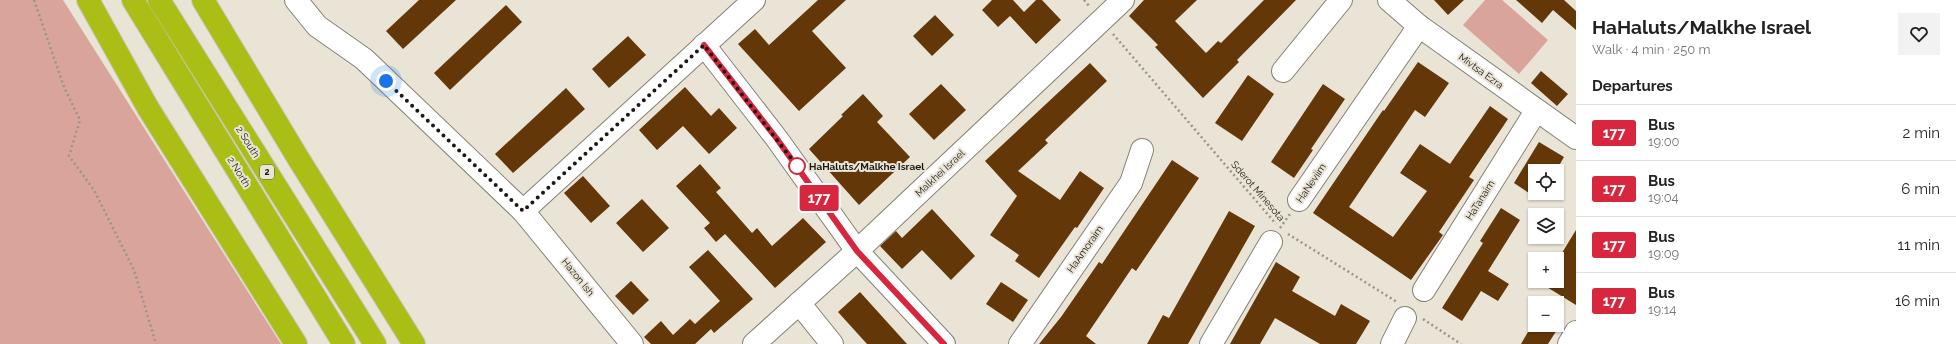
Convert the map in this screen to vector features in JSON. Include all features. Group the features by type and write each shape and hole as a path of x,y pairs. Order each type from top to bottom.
{"highway":[{"path":"88,0 148,108 296,344"},
{"name":"2 North","path":"133,0 344,344"},
{"name":"2 South","path":"159,0 375,344"},
{"path":"203,0 298,158 414,344"}],"street":[{"name":"Hazon Ish","path":"296,0 317,26 364,60 523,211 632,344"},
{"path":"523,211 754,0"},
{"name":"Malkhei Israel","path":"754,344 857,251 1122,0"},
{"path":"1283,71 1341,0"},
{"name":"Mivtsa Ezra","path":"1390,0 1419,26 1536,111 1576,138"},
{"name":"HaNeviim","path":"1299,200 1419,26"},
{"path":"704,45 777,139 857,251 944,344"},
{"name":"HaTanaim","path":"1424,290 1536,111"},
{"name":"HaAmoraim","path":"1020,344 1131,183 1142,150"},
{"path":"1211,344 1275,235"},
{"path":"799,303 832,344"},
{"path":"1392,344 1407,312"},
{"path":"1569,344 1576,332"}],"path":[{"path":"34,0 64,87 80,120 69,156 94,190 134,270 156,344"},
{"name":"Sderot Minesota","path":"1084,0 1275,235 1461,344"},
{"name":"HaNeviim","path":"1275,235 1299,200"}],"shaded area":[{"path":"0,0 63,0 281,344 0,344"},
{"path":"1485,0 1502,0 1548,40 1519,74 1463,25"}],"building":[{"path":"419,0 456,0 403,49 386,31"},
{"path":"818,0 846,0 812,31 846,68 799,111 738,44 755,29 769,45"},
{"path":"992,0 1013,0 1024,12 1036,0 1042,0 1061,20 1036,44 1010,16 998,27 982,10"},
{"path":"1144,0 1197,0 1175,21 1206,53 1218,41 1221,43 1264,0 1296,0 1237,60 1239,62 1203,98 1155,47 1158,45 1129,16"},
{"path":"1434,0 1464,0 1448,15"},
{"path":"1516,0 1564,0 1576,11 1576,30 1553,10 1542,23"},
{"path":"506,5 522,22 450,90 434,73"},
{"path":"935,15 954,35 932,56 913,36"},
{"path":"628,36 646,55 609,88 592,69"},
{"path":"1418,62 1449,83 1425,117 1415,110 1349,207 1393,237 1427,191 1400,173 1420,144 1450,164 1490,106 1508,119 1469,177 1474,180 1439,232 1443,235 1411,280 1313,213 1383,110 1384,111"},
{"path":"1090,63 1107,81 1045,140 1048,143 1018,171 1060,200 1080,171 1104,188 1077,228 1075,227 1039,278 1015,261 1019,255 990,235 1017,196 985,161"},
{"path":"1541,71 1568,94 1557,106 1531,83"},
{"path":"1248,75 1274,94 1242,141 1215,123"},
{"path":"941,84 966,110 934,140 909,114"},
{"path":"1323,84 1345,99 1311,149 1313,150 1294,178 1271,162"},
{"path":"685,87 711,116 719,108 737,128 709,154 683,126 657,150 639,130"},
{"path":"566,88 585,109 513,173 495,154"},
{"path":"863,94 883,116 877,122 910,157 859,205 809,149"},
{"path":"1539,142 1564,157 1560,164 1528,164 1528,192 1514,183"},
{"path":"1172,160 1199,178 1136,271 1132,268 1086,336 1096,344 1039,344 1061,317 1099,262 1102,264"},
{"path":"700,164 721,188 716,192 752,233 757,228 772,246 803,218 826,242 775,288 725,234 716,242 704,228 710,223 676,186"},
{"path":"583,176 610,206 591,223 564,193"},
{"path":"642,199 669,228 643,252 616,223"},
{"path":"1501,208 1520,220 1488,271 1509,284 1498,301 1481,291 1462,321 1442,308 1483,243 1480,241"},
{"path":"932,209 975,256 951,280 922,250 902,269 880,246 896,231 902,238"},
{"path":"1229,211 1255,226 1188,344 1147,344 1163,315 1169,318"},
{"path":"1576,230 1576,305 1564,298 1564,296 1548,288 1564,288 1564,252 1563,252"},
{"path":"708,250 753,299 714,333 711,329 695,344 651,344 644,337 661,321 673,335 690,319 695,324 720,301 689,267"},
{"path":"1276,262 1300,277 1292,291 1335,316 1341,304 1370,321 1356,344 1320,344 1275,318 1260,344 1230,344"},
{"path":"631,281 649,300 633,315 615,296"},
{"path":"1001,282 1028,300 1013,322 986,304"},
{"path":"860,292 907,344 867,344 838,312"},
{"path":"1528,332 1556,332 1548,344 1521,344"}],"bus line":[{"name":"177","path":"704,45 777,139 857,251 944,344"}],"place":[{"name":"HaHaluts/Malkhe Israel","path":"797,166"}],"route":[{"path":"386,81 523,211 704,45 797,166"}]}
